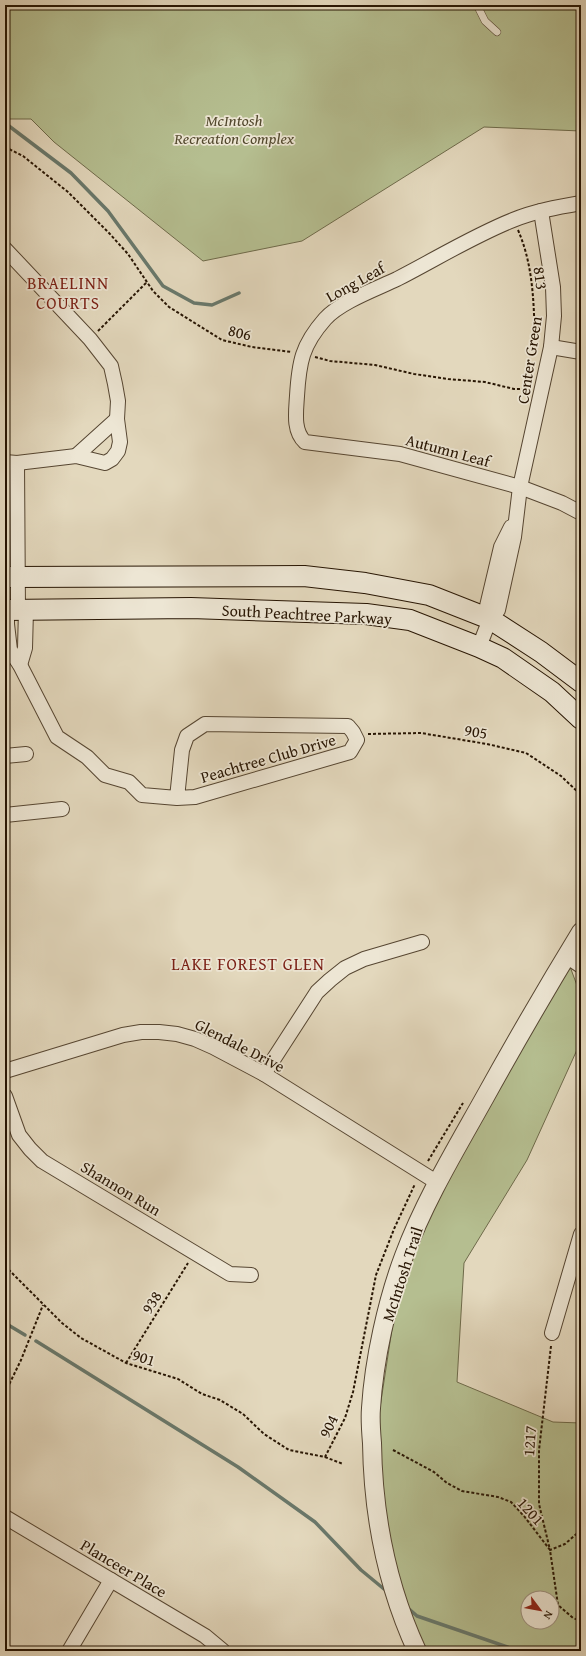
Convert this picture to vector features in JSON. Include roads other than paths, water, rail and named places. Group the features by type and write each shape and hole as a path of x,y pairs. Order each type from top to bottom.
{"main road":[{"name":"South Peachtree Parkway","path":"11,577 304,576 365,583 429,595 490,619 542,652 581,682"},
{"name":"South Peachtree Parkway","path":"14,610 191,608 366,614 410,620 503,658 552,692 581,719"}],"street":[{"name":"Long Leaf","path":"366,450 305,442 297,431 296,412 298,377 303,353 313,335 326,317 344,305 406,274 470,239 514,219 541,211 581,203"},
{"name":"Center Green","path":"490,619 487,606 501,547 517,514 520,487 543,390 551,347 554,316 553,287 541,211"},
{"path":"5,249 90,339 111,366 116,384 118,401 117,419 120,442 118,451 112,459 105,462 99,462 76,456 11,462 11,577 14,610 25,648 20,664"},
{"path":"551,347 581,352"},
{"path":"76,456 117,419"},
{"name":"Autumn Leaf","path":"366,450 400,454 520,487 562,503 581,513"},
{"name":"Peachtree Club Drive","path":"14,610 7,624 10,650 20,664 57,737 87,757 105,774 129,782 142,795 177,798 195,797 350,752 357,740 348,726 205,724 188,736 182,750 177,798"},
{"path":"479,647 490,619"},
{"path":"5,756 26,754"},
{"path":"5,816 62,809"},
{"name":"McIntosh Trail","path":"417,1651 398,1602 386,1558 376,1511 372,1460 371,1408 377,1358 388,1308 403,1257 422,1213 542,994 581,932"},
{"path":"264,1074 317,992 330,980 345,968 364,960 422,942"},
{"path":"566,956 581,966"},
{"name":"Glendale Drive","path":"5,1071 123,1035 141,1032 159,1032 195,1038 264,1074 438,1183"},
{"name":"Shannon Run","path":"5,1096 19,1135 42,1161 230,1274 251,1275"},
{"path":"552,1333 581,1234"},
{"name":"Planceer Place","path":"5,1517 205,1636 224,1651"},
{"path":"69,1651 111,1580"}],"lane":[{"path":"477,5 485,21 497,32"}],"waterway":[{"path":"5,123 71,173 108,211 163,286 194,303 212,305 239,293"},
{"path":"5,1323 25,1335"},
{"path":"36,1341 238,1467 315,1522 361,1570 384,1589"},
{"path":"409,1609 417,1616 519,1651"}],"district":[{"name":"BRAELINN COURTS","path":"68,293"},
{"name":"LAKE FOREST GLEN","path":"248,964"}],"park label":[{"name":"McIntosh Recreation Complex","path":"234,129"}]}
